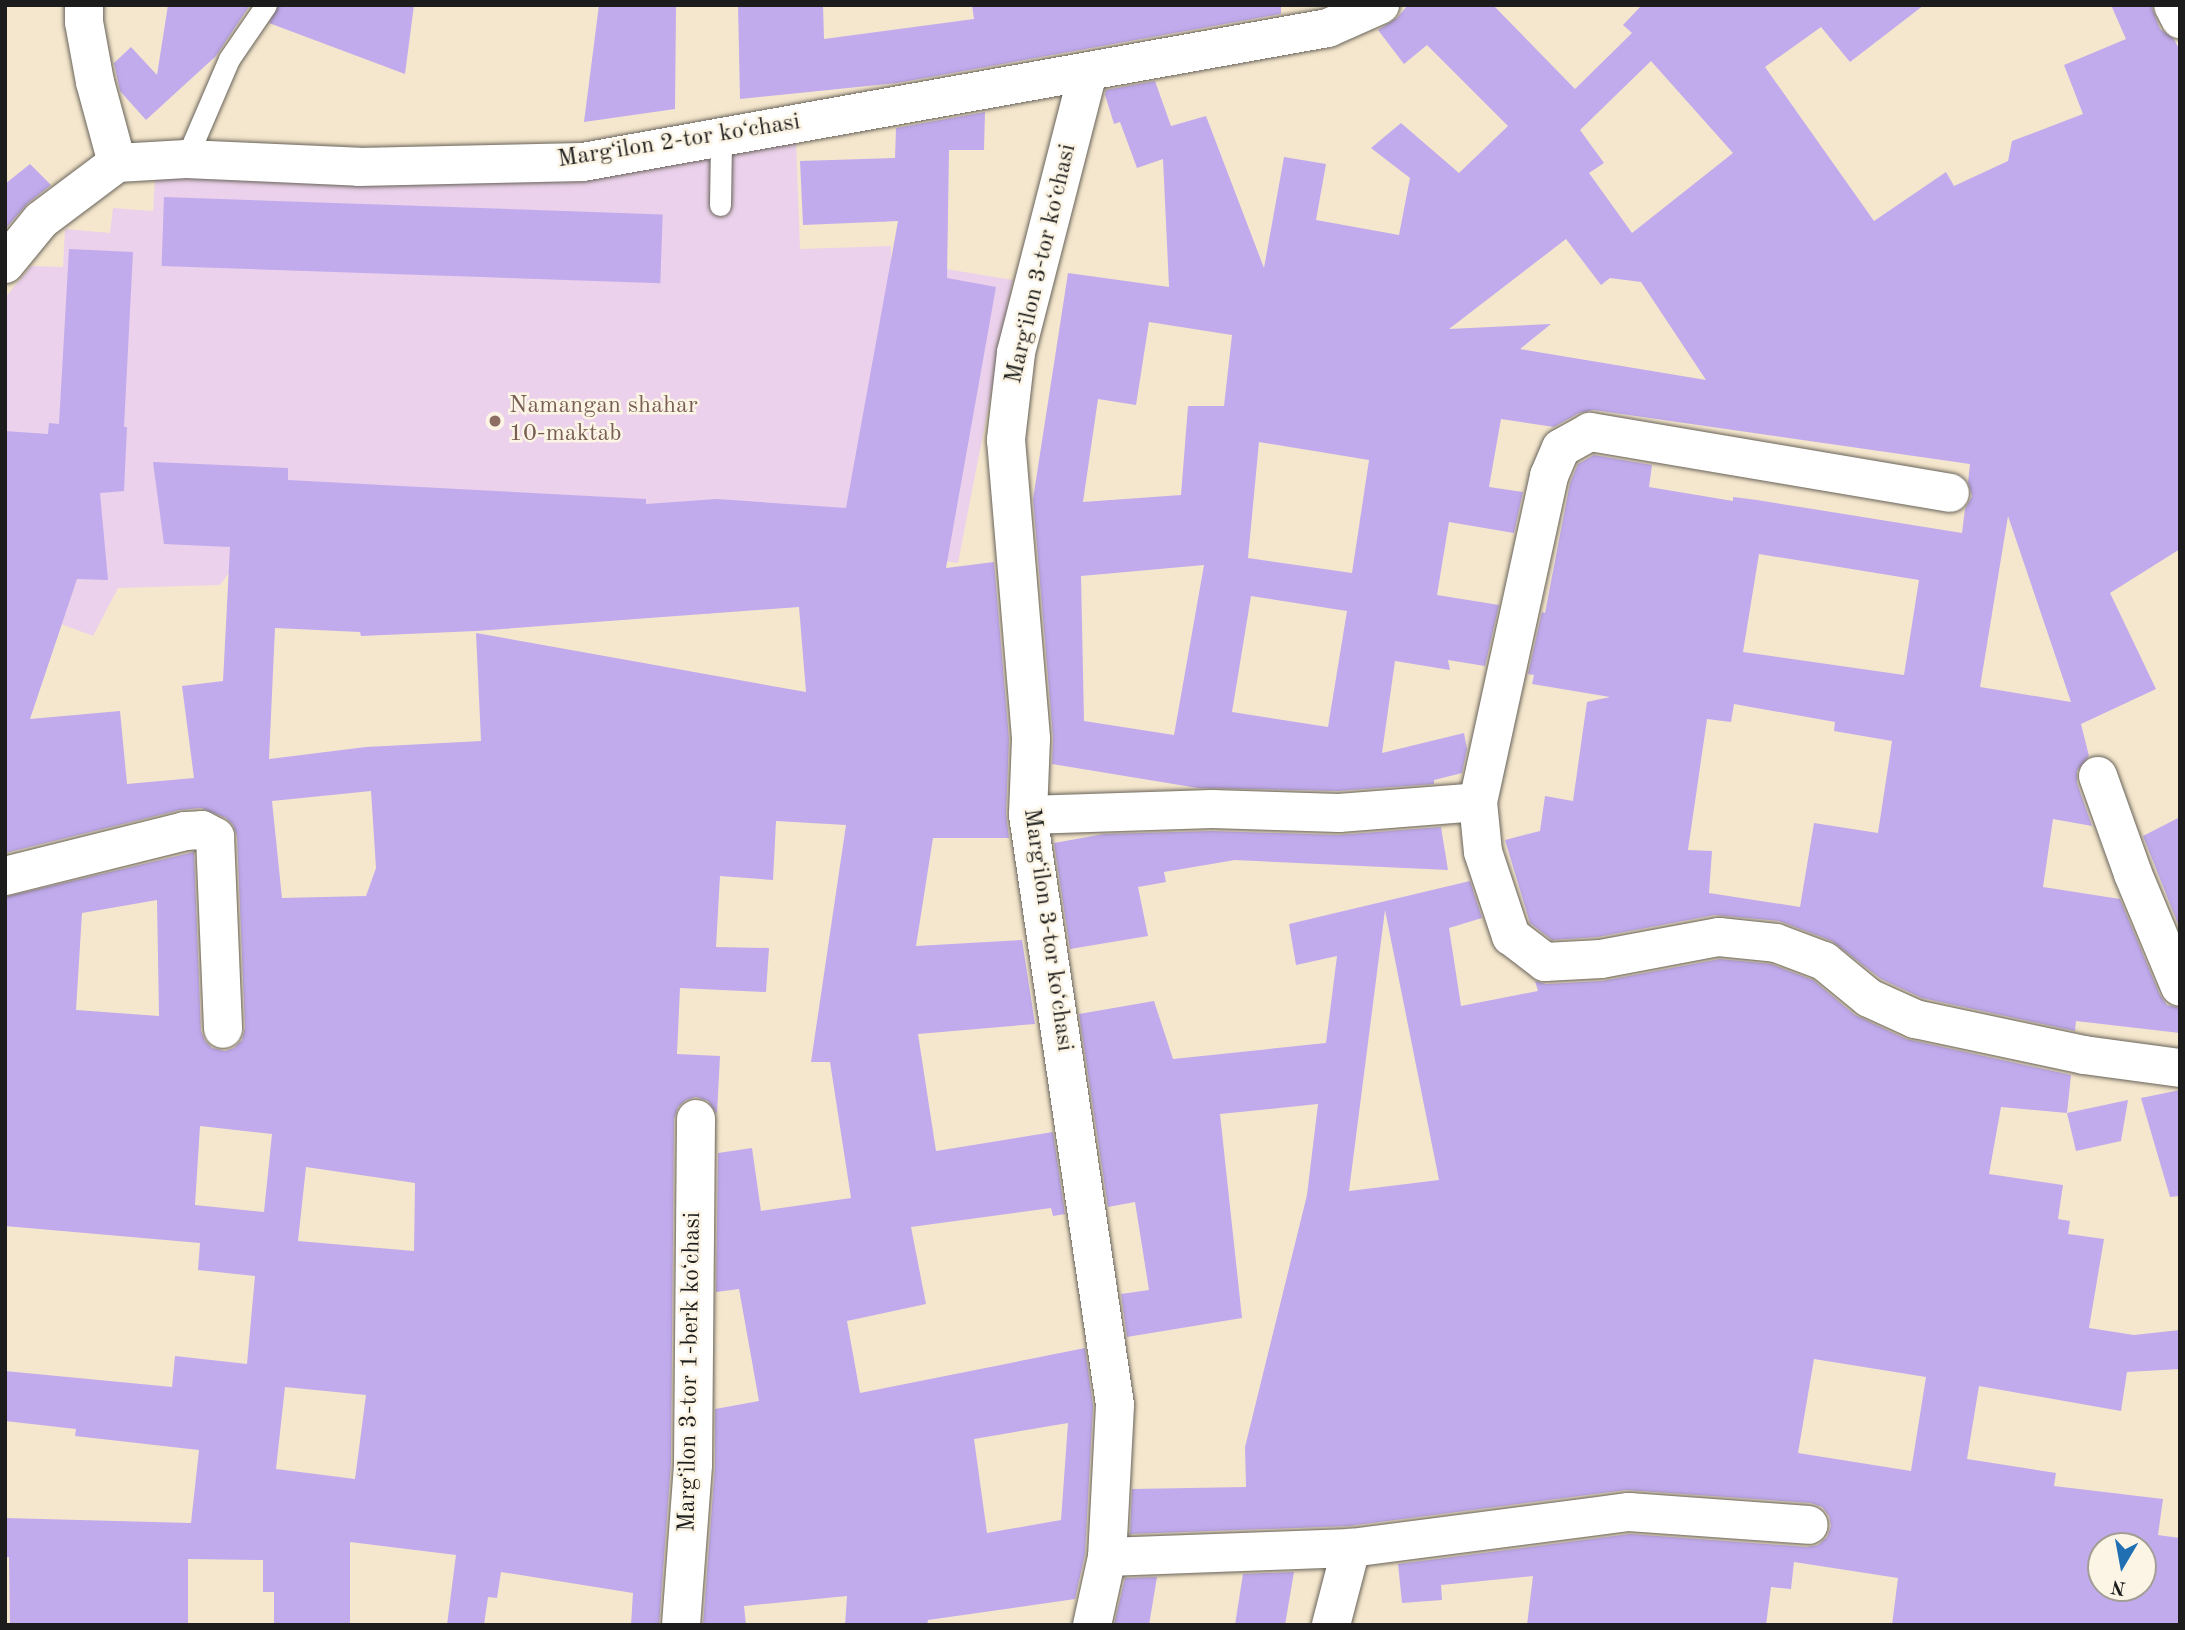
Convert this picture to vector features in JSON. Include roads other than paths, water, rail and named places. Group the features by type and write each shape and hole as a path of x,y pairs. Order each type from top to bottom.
{"street":[{"path":"5,264 41,220 117,163 95,82 84,22 84,5"},
{"name":"Margʻilon 2-tor koʻchasi","path":"117,163 186,159 359,167 583,162 1088,72 1380,5"},
{"path":"2173,5 2180,19"},
{"name":"Margʻilon 3-tor koʻchasi","path":"1088,72 1016,354 1006,440 1031,739 1028,815 1115,1405 1107,1557 1092,1625"},
{"path":"1950,493 1590,432 1561,448 1549,476 1478,802 1483,852 1496,899 1511,936 1545,962 1601,959 1719,937 1776,943 1824,961 1869,998 1914,1019 2084,1055 2180,1068"},
{"path":"2098,776 2133,874 2180,987"},
{"path":"1028,815 1212,809 1339,813 1478,802"},
{"path":"5,876 185,831 202,830 215,837 223,1029"},
{"name":"Margʻilon 3-tor 1-berk koʻchasi","path":"681,1625 693,1464 696,1119"},
{"path":"1107,1557 1351,1548 1629,1512 1809,1525"},
{"path":"1331,1625 1351,1548"}],"lane":[{"path":"186,159 229,59 265,5"},
{"path":"720,205 721,138"}],"place":[{"name":"Namangan shahar 10-maktab","path":"495,421"}]}
